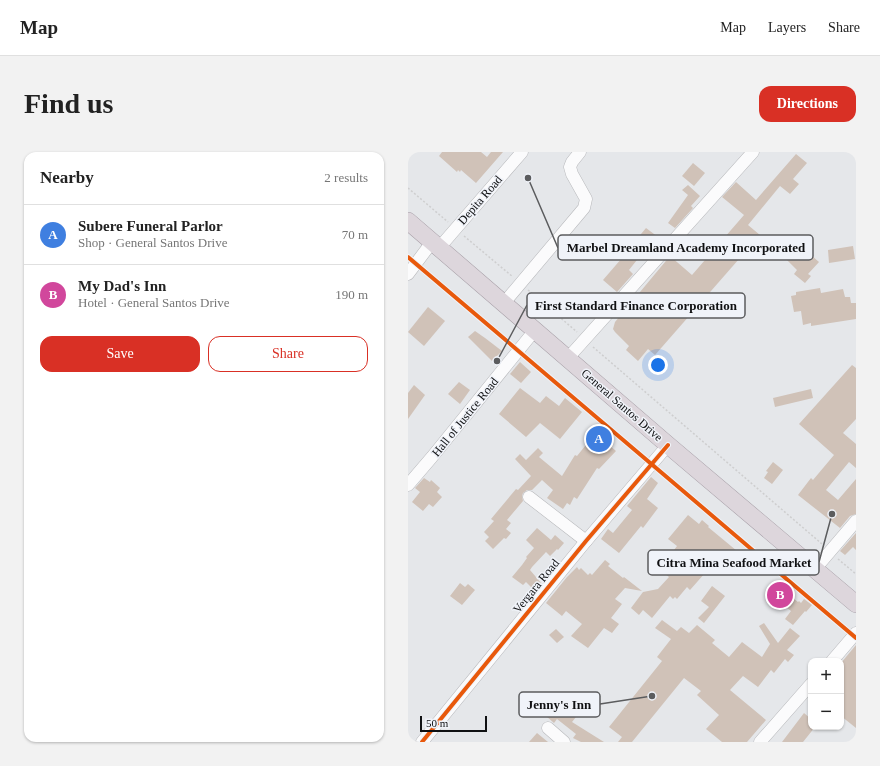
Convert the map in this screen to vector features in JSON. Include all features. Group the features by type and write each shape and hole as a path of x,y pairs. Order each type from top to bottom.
{"highway":[{"name":"General Santos Drive","path":"408,221 668,445 856,604"}],"street":[{"name":"Depita Road","path":"408,274 435,245 456,228 522,152"},
{"path":"504,304 584,208 586,200 572,174 570,167 580,152"},
{"path":"568,358 753,152"},
{"name":"Hall of Justice Road","path":"408,484 432,457 535,330"},
{"name":"Vergara Road","path":"422,742 586,541 668,445"},
{"path":"529,496 586,541"},
{"path":"815,569 856,521"},
{"path":"835,658 856,633"},
{"path":"760,742 808,687"},
{"path":"548,728 564,742"}],"path":[{"path":"408,188 856,574"}],"building":[{"path":"442,152 481,152 487,157 491,152 503,152 476,183 461,170 460,172 458,170 457,172 439,156"},
{"path":"796,154 807,163 793,179 799,184 790,194 780,186 748,225 760,235 655,355 648,349 638,361 626,350 629,346 613,329 615,322 670,256 692,275 744,215 722,197 736,182 756,200"},
{"path":"693,163 705,173 694,186 682,176"},
{"path":"688,185 700,196 691,206 693,208 675,228 668,223 688,195 682,190"},
{"path":"646,228 662,240 654,251 648,246 629,270 633,274 617,292 603,280 622,258 610,247 618,237 631,246"},
{"path":"797,243 819,262 808,274 811,276 805,283 794,274 797,270 785,258"},
{"path":"853,246 855,259 829,263 828,250"},
{"path":"820,288 821,293 843,289 845,297 850,297 851,303 856,303 856,319 811,326 811,323 803,325 801,311 794,312 791,296 796,295 796,292"},
{"path":"428,307 445,321 424,346 408,332"},
{"path":"475,331 502,351 492,361 468,337"},
{"path":"520,362 531,372 521,383 510,374"},
{"path":"852,365 856,368 856,419 843,433 856,444 856,468 849,462 826,490 838,500 856,479 856,514 850,516 840,528 798,495 811,478 813,480 834,455 799,424"},
{"path":"459,382 470,390 460,404 448,394"},
{"path":"414,385 425,395 408,419 408,393"},
{"path":"520,388 540,403 546,396 559,406 565,398 582,412 560,439 540,423 526,437 499,414"},
{"path":"811,389 813,398 775,407 773,398"},
{"path":"598,430 611,441 608,444 616,451 599,469 597,468 577,499 574,497 570,505 567,503 563,509 547,498 553,490 542,480 532,490 527,490 523,493 523,501 507,520 511,523 506,529 511,533 493,549 485,541 489,537 484,532 494,521 491,519 516,489 518,490 531,476 515,459 520,454 526,460 538,448 543,453 539,457 562,476 575,455 577,456"},
{"path":"773,462 783,470 772,484 764,478 768,472 766,471"},
{"path":"651,477 658,483 647,499 658,508 643,528 641,526 619,553 601,539 608,529 613,533 632,510 627,506"},
{"path":"424,478 430,482 431,480 440,488 437,492 442,497 433,507 429,504 423,511 412,502 420,492 415,488"},
{"path":"688,515 699,524 702,520 709,526 708,527 737,551 736,553 745,561 734,574 712,555 700,569 705,573 690,590 687,587 677,599 675,597 673,599 670,596 652,618 643,610 639,615 631,608 643,592 658,589 669,577 655,566 664,555 668,558 677,546 668,539"},
{"path":"537,528 551,540 555,535 564,543 550,556 546,552 530,570 541,583 534,590 526,582 523,585 512,577 534,548 526,540"},
{"path":"856,533 856,550 853,547 845,555 840,551"},
{"path":"605,560 610,564 608,566 642,591 625,588 615,599 622,604 611,618 619,624 612,633 604,628 588,648 571,636 582,624 566,611 562,616 546,603 577,567 579,570 581,568 588,575 590,573 592,575"},
{"path":"460,583 465,587 468,584 475,590 462,605 450,596"},
{"path":"712,586 725,596 704,623 698,618 709,607 701,601"},
{"path":"779,587 798,602 799,601 801,603 804,599 812,605 793,625 785,619 791,611 772,596"},
{"path":"662,620 677,631 681,627 689,633 697,625 715,640 712,643 729,657 742,642 762,657 770,644 759,626 764,623 778,643 790,628 800,636 787,650 794,655 788,662 785,659 774,673 771,670 758,687 743,676 730,690 766,720 747,742 722,742 706,729 719,715 697,695 701,691 684,678 632,742 618,742 622,737 609,727 662,661 657,657 671,639 655,628"},
{"path":"556,629 564,637 557,643 549,635"},
{"path":"856,645 856,728 844,718 844,659"},
{"path":"563,695 573,702 567,709 576,717 572,722 604,742 581,742 573,738 576,734 557,719 554,723 546,716"},
{"path":"804,713 808,716 808,730 813,730 803,742 782,742"},
{"path":"537,733 548,742 529,742"}],"cycle path":[{"path":"408,257 856,638"},
{"path":"422,742 586,541 668,445"}],"place":[{"name":"Marbel Dreamland Academy Incorporated","path":"528,178"},
{"name":"First Standard Finance Corporation","path":"497,361"},
{"name":"Subere Funeral Parlor","path":"599,439"},
{"name":"Citra Mina Seafood Market","path":"832,514"},
{"name":"My Dad's Inn","path":"780,595"},
{"name":"Jenny's Inn","path":"652,696"}]}
